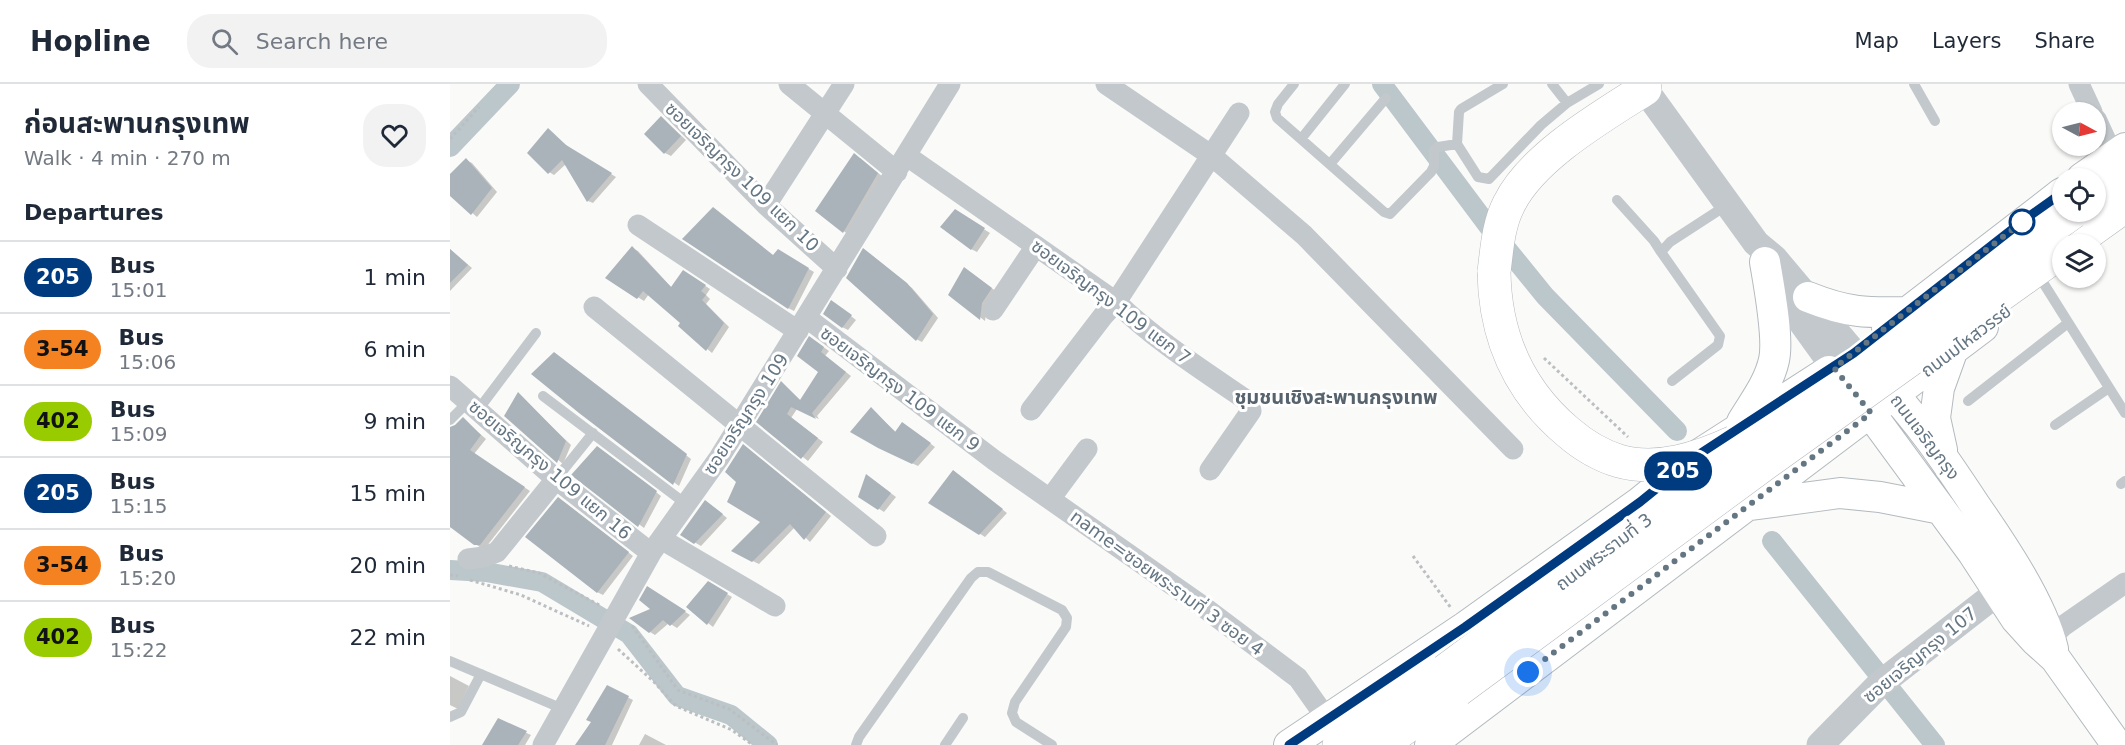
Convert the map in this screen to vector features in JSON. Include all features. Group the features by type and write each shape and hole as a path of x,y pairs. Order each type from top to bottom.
{"main road":[{"path":"1643,86 1545,159 1525,178 1509,204 1502,224 1494,272 1494,294 1503,336 1520,375 1546,412 1582,443 1600,454 1620,461 1653,465 1673,463 1709,453 1783,420"},
{"path":"2103,168 2121,159"},
{"path":"2106,181 2121,159"},
{"path":"1844,360 2052,201"},
{"path":"2086,234 2125,206"},
{"name":"ถนนพระรามที่ 3","path":"1381,745 1451,681 1783,420 2059,222"},
{"path":"2106,239 2125,225"},
{"path":"1738,430 1764,386 1775,356 1773,321 1761,253"},
{"name":"ถนนพระรามที่ 3","path":"1289,745 1333,732 1451,681 1763,465 2052,258"},
{"name":"ถนนมไหสวรรย์","path":"1871,413 1953,349 2052,278"},
{"path":"1808,297 1838,308 1862,313 1908,312"},
{"path":"1943,457 1935,418 1939,388 1953,349"},
{"name":"ถนนพระรามที่ 3","path":"1333,732 1465,627 1640,502 1698,455 1844,360"},
{"name":"ถนนเจริญกรุง","path":"1844,360 1895,395 1943,457 2000,541 2037,609 2053,649 2117,745"},
{"name":"ถนนเจริญกรุง","path":"1844,360 1871,413 1973,553 1997,593 2035,640 2053,649"},
{"path":"1430,745 1871,413"},
{"path":"1746,506 1840,493 1880,497 1941,509"},
{"path":"1640,502 1674,497 1688,506 1694,524 1692,534 1672,562"}],"street":[{"name":"ซอยเจริญกรุง 109 แยก 10","path":"648,84 766,205 837,269"},
{"name":"ซอยเจริญกรุง 109 แยก 7","path":"789,84 825,114 1036,246 1116,302 1169,346 1250,402 1251,411 1210,470"},
{"path":"766,205 844,84"},
{"name":"ซอยเจริญกรุง 109","path":"543,745 656,546 719,458 950,84"},
{"path":"1106,84 1212,156 1304,235 1513,449"},
{"path":"2079,84 2087,102"},
{"name":"ถนนเจริญกรุง","path":"1643,86 1761,253 1787,300 1844,360"},
{"path":"1031,410 1116,302 1239,113"},
{"path":"2106,135 2121,159"},
{"name":"ซอยเจริญกรุง 109 แยก 9","path":"638,225 802,324 994,460"},
{"path":"993,310 1036,246"},
{"name":"ถนนเจริญกรุง","path":"1761,253 1774,258 1808,297 1844,360"},
{"path":"594,307 876,536"},
{"name":"ซอยเจริญกรุง 109 แยก 16","path":"450,386 556,479 656,546 775,606"},
{"path":"1050,499 1087,449"},
{"name":"name=ซอยพระรามที่ 3 ซอย 4","path":"994,460 1201,605 1298,678 1333,732"},
{"path":"468,559 484,557 496,552 556,479"},
{"path":"2053,649 2063,626 2125,583"},
{"name":"ซอยเจริญกรุง 107","path":"1820,745 1887,678 1997,593"}],"lane":[{"path":"1294,84 1278,104 1275,112 1277,118 1384,212 1390,214 1431,172 1434,166 1434,150 1438,147 1457,144"},
{"path":"1301,139 1345,84"},
{"path":"1503,84 1461,109 1460,112 1457,144 1478,177 1489,178 1541,125 1567,103 1599,84"},
{"path":"1552,84 1567,103"},
{"path":"1914,84 1935,121"},
{"path":"1330,164 1386,98"},
{"path":"1617,200 1654,240 1720,336 1718,345 1672,381"},
{"path":"1661,252 1670,242 1728,204"},
{"path":"2057,288 2068,323 2125,413"},
{"path":"1968,401 2068,323"},
{"path":"450,420 473,406 536,333"},
{"path":"2055,425 2109,388"},
{"path":"543,396 686,504"},
{"path":"556,479 593,433"},
{"path":"856,745 964,587 978,572 988,572 1062,610 1067,618 1066,627 1015,702 1011,713 1016,722 1052,745"},
{"path":"450,661 563,709"},
{"path":"452,716 461,712 481,675"},
{"path":"945,745 963,718"}],"path":[{"path":"450,139 480,107"},
{"path":"1544,358 1630,438"},
{"path":"1413,556 1465,627"},
{"path":"505,565 539,573 610,625 678,690 729,709 777,745"},
{"path":"450,574 610,625 628,656 676,706 732,730 753,745"}],"building":[{"path":"661,116 681,136 664,154 644,134"},
{"path":"548,128 566,145 612,173 587,202 562,160 548,174 527,153"},
{"path":"854,153 878,173 843,233 815,211"},
{"path":"466,158 492,188 471,215 450,196 450,174"},
{"path":"713,207 773,255 778,249 809,268 788,309 682,239"},
{"path":"955,209 985,228 971,250 940,227"},
{"path":"632,246 671,287 683,270 706,285 701,291 706,295 702,300 724,323 706,351 678,326 680,323 643,291 637,299 605,278"},
{"path":"863,248 907,283 933,314 916,341 846,278"},
{"path":"450,249 468,265 450,283"},
{"path":"964,267 992,288 982,303 980,320 948,295"},
{"path":"831,300 852,315 842,328 823,314"},
{"path":"809,336 824,347 821,352 846,372 812,413 816,419 791,407 787,414 818,438 801,459 756,422 781,381 800,400 818,372 797,356"},
{"path":"554,352 687,454 673,485 531,374"},
{"path":"518,392 566,441 557,463 504,416"},
{"path":"871,407 895,432 902,422 931,443 912,464 850,432"},
{"path":"463,417 481,435 470,450 525,487 480,545 474,545 450,527 450,427"},
{"path":"743,444 826,512 804,540 790,524 752,562 731,551 760,522 727,502 736,482 725,472"},
{"path":"597,446 657,491 638,527 571,475"},
{"path":"953,470 1003,509 979,535 928,503"},
{"path":"866,474 891,493 878,510 858,497"},
{"path":"558,497 629,552 597,593 525,537"},
{"path":"705,500 723,514 694,544 680,535"},
{"path":"708,581 728,593 707,625 686,607"},
{"path":"647,586 686,611 670,626 663,620 649,633 629,618 650,609 639,600"},
{"path":"607,685 629,696 605,745 575,745 591,722 586,720"},
{"path":"498,718 527,731 518,745 482,745"}],"waterway":[{"path":"450,147 510,84"},
{"path":"1382,84 1489,227 1545,296 1677,431"},
{"path":"1772,541 1935,745"},
{"path":"450,570 486,572 542,582 629,634 677,696 731,715 768,745"}],"bus line":[{"name":"205","path":"1289,745 1465,627 1640,502 1698,455 1834,368 2052,200"}],"district":[{"name":"ชุมชนเชิงสะพานกรุงเทพ","path":"1336,397"}],"route":[{"path":"1528,672 1871,413 1834,368 2022,222"}]}
